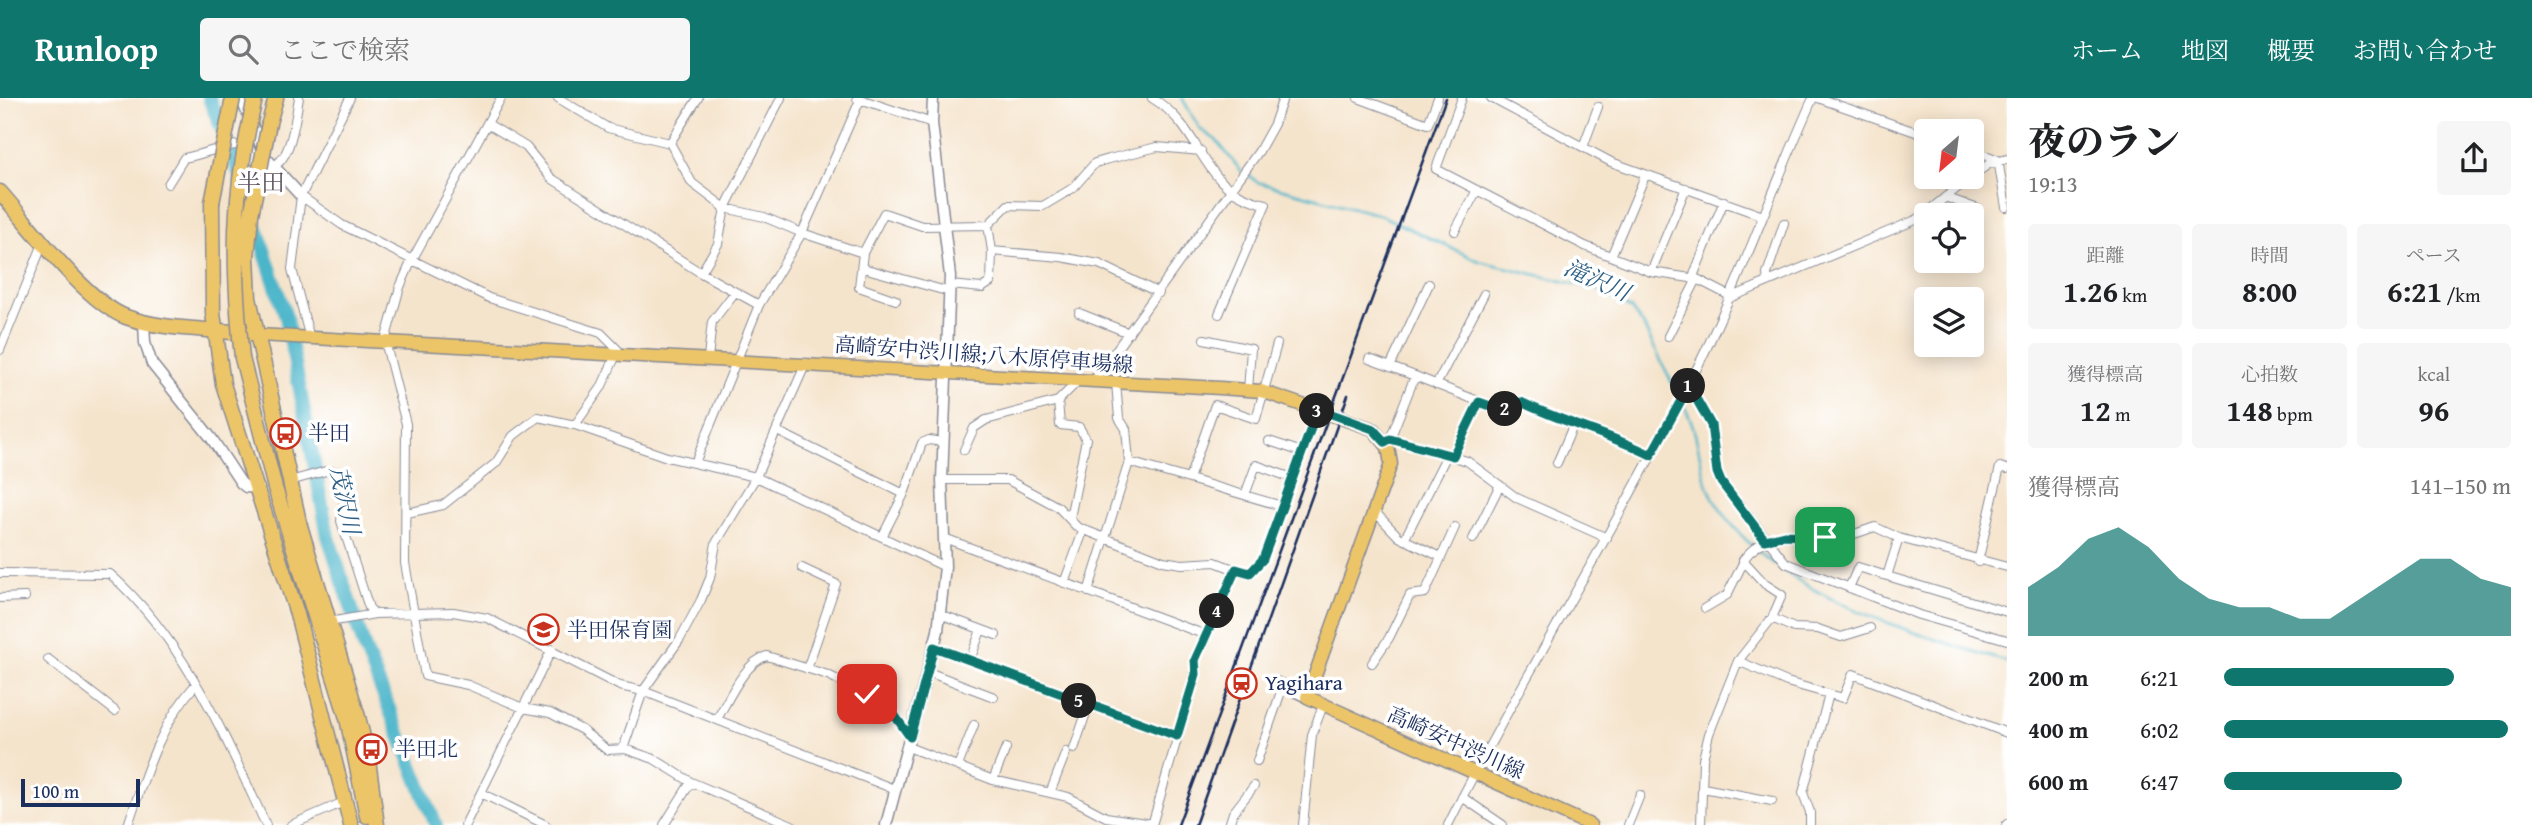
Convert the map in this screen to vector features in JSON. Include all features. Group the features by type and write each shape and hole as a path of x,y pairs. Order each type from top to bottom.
{"highway":[{"path":"233,98 212,203 214,329 223,384 297,614 351,825"},
{"path":"255,98 243,148 234,232 242,358 299,566 346,718 368,825"},
{"path":"276,98 251,215 247,257 249,298 300,526 367,753 377,825"},
{"path":"0,192 100,302 125,317 144,322 258,335"},
{"path":"299,566 358,825"}],"main road":[{"name":"高崎安中渋川線;八木原停車場線","path":"258,335 303,335 1248,390 1318,409 1373,429 1388,440"},
{"path":"1307,697 1391,464 1388,440"},
{"name":"高崎安中渋川線","path":"1307,697 1590,825"}],"street":[{"path":"241,98 255,136 273,166 301,196 342,225 385,244 411,262 489,298 601,334 612,342 618,350 617,354 601,388 575,425"},
{"path":"168,184 184,158 239,144 249,146 257,166 273,166 285,156 299,98"},
{"path":"303,335 292,269 301,196 350,98"},
{"path":"501,98 411,262 400,287 386,341 406,424 405,563 425,676 468,685 523,708 550,713 582,730 607,750 622,749 654,759 691,782 792,825"},
{"path":"558,98 608,128 670,143 692,183 725,208 764,217 863,253"},
{"path":"670,143 698,98"},
{"path":"701,273 718,244 725,208 781,98"},
{"path":"886,825 934,647 945,567 942,480 950,289 946,227 932,123 933,98"},
{"path":"1152,98 1173,111 1216,177 1230,192 1266,204 1219,314"},
{"path":"1093,382 1159,293 1269,135 1283,98"},
{"path":"1358,98 1428,124 1438,98"},
{"path":"1462,98 1436,169 1585,246 1612,254 1651,272 1694,279 1732,298"},
{"path":"1491,98 1583,147 1645,176 1763,216"},
{"path":"1448,825 1474,772 1607,538 1689,386 1732,298 1774,182 1815,98 1914,132"},
{"path":"695,463 739,360 759,305 802,233 859,99 932,123"},
{"path":"1583,147 1598,107"},
{"path":"488,124 526,147 551,178 701,273 759,305"},
{"path":"896,300 859,287 863,253 884,212 922,226 988,225 1008,205 1042,206 1073,188 1095,163 1157,147 1200,151"},
{"path":"1984,154 2003,160"},
{"path":"1984,170 2003,160"},
{"path":"2003,160 2006,207"},
{"path":"1612,254 1645,176"},
{"path":"1651,272 1686,188"},
{"path":"1940,203 1955,189"},
{"path":"1455,230 1477,190"},
{"path":"1945,197 1962,203"},
{"path":"1668,336 1694,279 1724,201"},
{"path":"1768,282 1767,274 1784,223"},
{"path":"863,268 950,289 982,288 991,282 992,251 988,225"},
{"path":"1732,298 1914,225"},
{"path":"0,350 44,241"},
{"path":"992,251 1061,257 1099,264 1159,293"},
{"path":"1390,367 1429,284"},
{"path":"708,358 712,322 735,292"},
{"path":"1436,385 1483,293"},
{"path":"1079,313 1129,333"},
{"path":"144,322 145,343 152,364 212,439 241,483 257,488"},
{"path":"1204,339 1251,349 1248,390"},
{"path":"1189,479 1215,405 1256,419 1277,344"},
{"path":"1368,359 1502,410 1521,402 1573,426 1626,442 1651,455"},
{"path":"622,749 643,691 680,639 701,600 710,578 716,543 756,477 806,363"},
{"path":"1415,376 1388,440 1450,455 1480,468 1500,485 1536,508 1564,517 1607,538"},
{"path":"964,450 974,428 986,420 1058,401 1078,381"},
{"path":"1088,592 1129,462 1126,429 1119,418 1116,383"},
{"path":"1689,386 1711,425 1717,472 1721,482 1764,541 1786,563 1919,615 2007,640"},
{"path":"1058,401 1060,425 1079,427 1086,439 1070,518"},
{"path":"1404,540 1479,402"},
{"path":"942,480 1008,480 1038,494 1084,529 1163,561 1182,564 1215,562 1236,569 1255,571 1263,559 1318,409"},
{"path":"407,513 443,505 496,463 513,436 538,417 575,425 630,447 756,477 945,567"},
{"path":"1557,463 1573,426"},
{"path":"777,431 904,494"},
{"path":"1269,441 1302,452"},
{"path":"882,537 904,494 922,443 943,442"},
{"path":"1129,462 1282,506"},
{"path":"1245,495 1256,465 1292,478"},
{"path":"1978,562 2000,467 2007,468"},
{"path":"290,480 327,471 338,472 347,482 341,521 369,608 375,614"},
{"path":"1473,538 1500,485"},
{"path":"1375,512 1404,540 1441,557"},
{"path":"1372,663 1389,638 1410,595 1425,593 1455,527"},
{"path":"1705,608 1727,595 1747,557 1764,541 1784,535 1848,536 1875,527 1899,538 2007,568"},
{"path":"1064,583 1084,529"},
{"path":"944,538 1206,635"},
{"path":"1887,576 1899,538"},
{"path":"1701,825 1705,747 1738,661 1772,618 1782,595 1765,584 1747,557"},
{"path":"1849,588 1858,567 2007,612"},
{"path":"802,568 836,584 807,669"},
{"path":"717,719 759,658 767,656 828,675 888,706 909,742 958,766 993,780 1068,797 1106,817 1152,824 1196,674 1195,660 1236,569"},
{"path":"0,573 110,574 132,594 196,684 266,825"},
{"path":"0,598 25,597"},
{"path":"329,622 375,614 453,612 486,618 552,649 620,686 643,691 894,789"},
{"path":"940,614 996,635"},
{"path":"1772,618 1794,628 1818,629 1841,637 1870,628"},
{"path":"970,660 981,630"},
{"path":"934,647 1177,736"},
{"path":"465,825 552,649"},
{"path":"48,659 115,711"},
{"path":"1738,661 1787,682 1843,698 1853,674 2007,733"},
{"path":"928,672 994,697"},
{"path":"128,825 163,732 178,704 196,684"},
{"path":"1257,761 1279,684 1307,697"},
{"path":"1811,825 1803,793 1829,694"},
{"path":"1050,793 1089,704"},
{"path":"1303,825 1312,736 1323,705"},
{"path":"958,766 974,724"},
{"path":"993,780 1006,748"},
{"path":"664,825 691,782"},
{"path":"1229,825 1233,813 1254,786"},
{"path":"1703,788 1772,801"},
{"path":"481,793 546,825"},
{"path":"1628,825 1640,795"},
{"path":"1462,797 1503,825"},
{"path":"291,825 346,801"}],"waterway":[{"name":"茂沢川","path":"209,98 235,161 286,317 328,536 365,649 436,825"},
{"name":"滝沢川","path":"1182,98 1200,129 1216,140 1241,171"},
{"name":"滝沢川","path":"1247,174 1257,182 1380,215 1479,261 1596,289 1631,309 1643,325 1679,397"},
{"name":"滝沢川","path":"1682,403 1693,426 1704,475 1714,499 1739,533 1770,561 1805,585 1844,605 1927,637 2007,662"}],"railway":[{"path":"1178,825 1446,98"},
{"path":"1195,825 1348,395"}],"place":[{"name":"半田","path":"285,433"},
{"name":"半田保育園","path":"544,630"},
{"name":"Yagihara","path":"1242,683"},
{"name":"半田北","path":"372,749"}],"district":[{"name":"半田","path":"261,183"}],"route":[{"path":"867,694 888,706 910,737 934,647 1177,736 1196,674 1195,660 1236,569 1250,573 1255,571 1263,559 1318,409 1373,429 1385,442 1390,439 1415,448 1453,456 1479,402 1502,410 1521,402 1558,420 1626,442 1651,455 1689,386 1711,425 1717,472 1721,482 1758,527 1765,540 1784,535 1825,537"}]}
